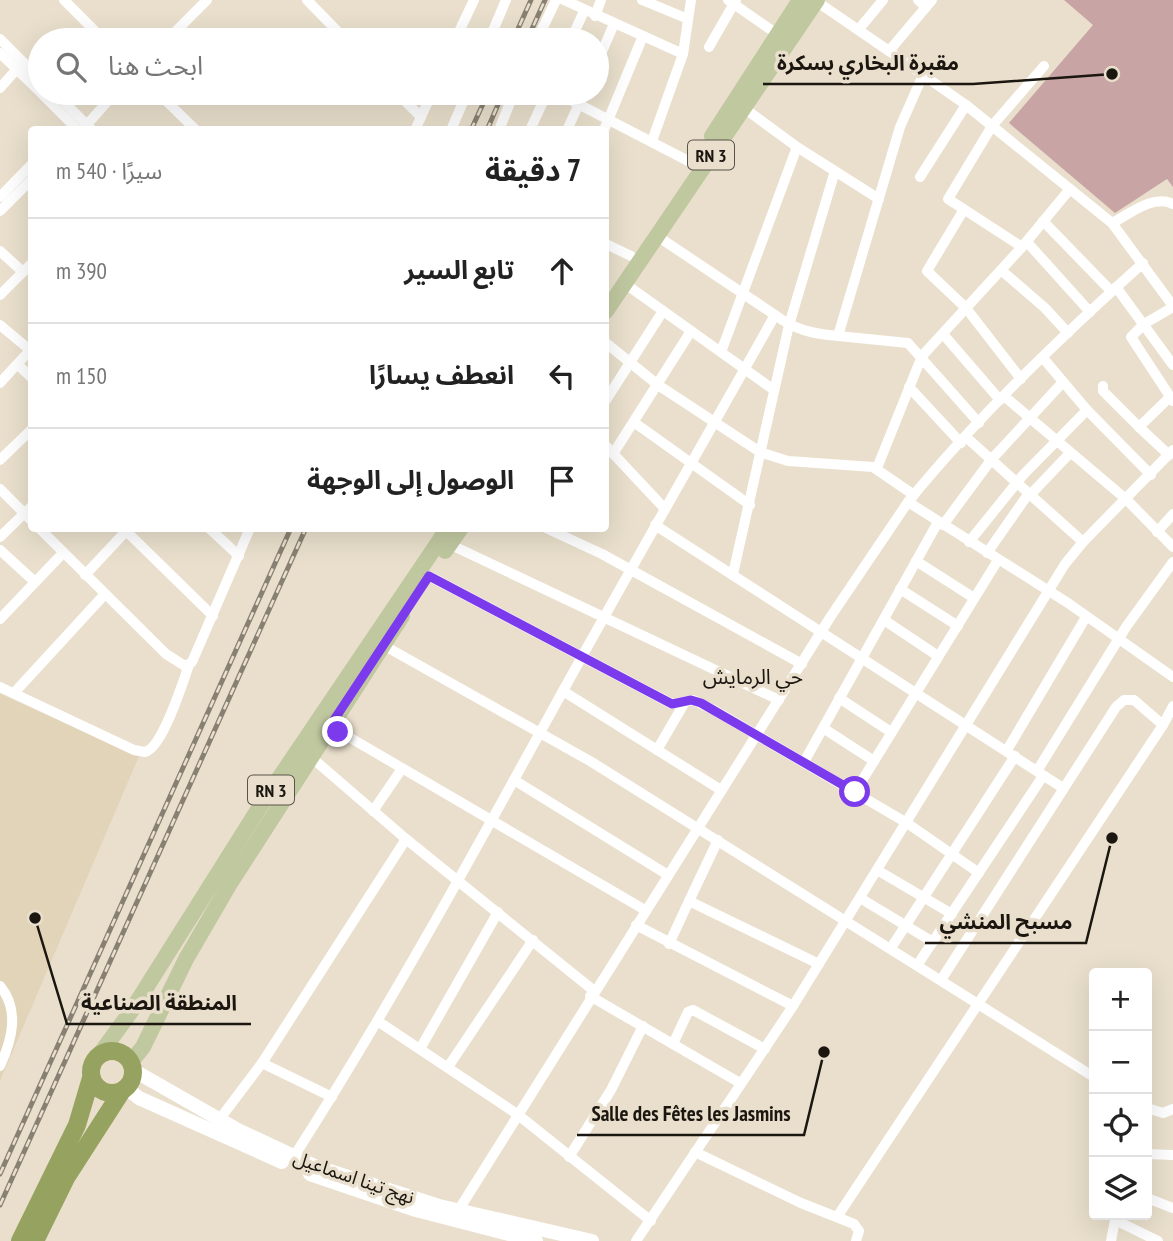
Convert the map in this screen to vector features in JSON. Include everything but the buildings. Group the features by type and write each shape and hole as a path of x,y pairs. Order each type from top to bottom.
{"highway":[{"path":"20,1241 77,1125 91,1078 92,1062 100,1054 119,1052 132,1066 124,1090 66,1178 35,1241"},
{"path":"91,1078 103,1091 124,1090"}],"main road":[{"name":"RN 3","path":"609,288 695,164 800,0"},
{"name":"RN 3","path":"609,306 817,0"},
{"name":"RN 3","path":"132,1066 186,959 229,885 429,576 449,536"},
{"name":"RN 3","path":"100,1054 132,1010 261,805 449,536"},
{"name":"نهج تينا اسماعيل","path":"132,1066 219,1120 293,1158 369,1185 458,1211 592,1241"},
{"name":"نهج تينا اسماعيل","path":"124,1090 327,1181 455,1222 536,1241"}],"street":[{"path":"64,0 92,28"},
{"path":"179,28 207,0"},
{"path":"307,0 334,28"},
{"path":"461,28 474,0"},
{"path":"494,28 506,0"},
{"path":"543,28 556,0"},
{"path":"564,0 683,54"},
{"path":"595,16 601,0"},
{"path":"653,141 683,54 691,0"},
{"path":"817,0 965,106 1070,189 1112,223 1143,262 1173,307 1143,324 1131,337 1172,399 1139,428"},
{"path":"859,29 883,0"},
{"path":"646,1 688,19"},
{"path":"709,47 733,1 777,34"},
{"path":"888,51 925,2"},
{"path":"576,28 584,11"},
{"path":"609,35 614,24"},
{"path":"569,126 578,105 606,125 643,36"},
{"path":"0,39 28,67"},
{"path":"0,54 28,80"},
{"path":"1044,66 992,127 948,196 950,202 1024,245 1090,312"},
{"path":"0,88 17,69"},
{"path":"838,336 900,127 923,75"},
{"path":"55,105 81,125"},
{"path":"65,105 81,125"},
{"path":"81,125 102,105"},
{"path":"170,105 192,126"},
{"path":"409,105 421,117"},
{"path":"417,126 426,105"},
{"path":"454,126 462,105"},
{"path":"501,126 509,105"},
{"path":"532,126 541,105"},
{"path":"920,177 965,106"},
{"path":"744,108 797,147 879,199"},
{"path":"609,126 653,141 695,164"},
{"path":"720,352 797,147"},
{"path":"0,197 28,168"},
{"path":"733,574 789,325 835,171"},
{"path":"0,211 28,183"},
{"path":"877,468 922,356 1024,245 1070,189"},
{"path":"1112,223 1153,202 1163,200 1173,204"},
{"path":"964,211 927,271 966,308 1021,379"},
{"path":"1043,221 1113,288 1173,365"},
{"path":"657,236 789,325 810,333 908,343 979,423"},
{"path":"609,245 631,256"},
{"path":"0,251 23,272"},
{"path":"458,1211 721,790 911,499 1002,398 1113,288 1143,262"},
{"path":"0,295 28,267"},
{"path":"1001,270 1045,308 1068,333"},
{"path":"624,283 774,390"},
{"path":"609,395 663,311"},
{"path":"293,1158 379,1022 630,569 692,465 775,315"},
{"path":"0,325 28,347"},
{"path":"665,509 609,450 635,423 691,331"},
{"path":"943,334 1002,398 1126,500 1173,547"},
{"path":"609,346 658,385 760,452 788,461 877,468 940,523 1173,677"},
{"path":"0,383 28,353"},
{"path":"1043,358 1087,410 1152,475"},
{"path":"18,365 28,374"},
{"path":"804,762 900,589 940,523 991,460 1063,382"},
{"path":"636,1241 793,1006 1048,592 1083,542 1171,453 1139,428 1103,391 1102,386"},
{"path":"909,387 964,440 1017,482 1083,542"},
{"path":"969,542 1017,482 1087,410"},
{"path":"635,423 750,505"},
{"path":"0,460 28,433"},
{"path":"987,553 1030,494 1070,453"},
{"path":"0,489 27,509 0,537"},
{"path":"1157,532 1173,514"},
{"path":"655,525 1063,788"},
{"path":"43,532 166,654 179,665 189,665"},
{"path":"85,575 123,532"},
{"path":"129,532 213,616"},
{"path":"213,532 239,556"},
{"path":"0,687 134,750 145,752 154,748 248,532"},
{"path":"554,532 630,569 802,664"},
{"path":"449,536 604,620 779,700"},
{"path":"0,550 35,583"},
{"path":"0,619 63,553"},
{"path":"855,792 998,560"},
{"path":"916,561 974,598"},
{"path":"918,964 979,873 1117,640 1173,562"},
{"path":"429,576 672,704 696,701 907,823 979,873"},
{"path":"900,589 958,626"},
{"path":"14,693 104,594"},
{"path":"891,948 1011,753 1086,617"},
{"path":"884,620 938,656"},
{"path":"383,645 541,733 698,827 1089,1074"},
{"path":"563,691 721,790"},
{"path":"839,698 891,732"},
{"path":"941,980 1121,702 1134,700 1163,725"},
{"path":"657,750 685,702"},
{"path":"837,1217 1173,706"},
{"path":"330,726 401,770 645,910"},
{"path":"823,728 874,761"},
{"path":"311,757 406,839 533,940 592,993 740,1083"},
{"path":"373,811 401,770"},
{"path":"514,780 668,875"},
{"path":"219,1120 262,1063 406,839"},
{"path":"669,944 718,840"},
{"path":"877,870 952,914"},
{"path":"860,898 933,942"},
{"path":"689,901 819,964"},
{"path":"420,1049 498,912"},
{"path":"636,925 793,1006"},
{"path":"449,1068 533,940"},
{"path":"0,986 8,999 13,1021 11,1039 0,1066"},
{"path":"673,1044 688,1012 693,1010 765,1049"},
{"path":"379,1022 517,1114 651,1221"},
{"path":"569,1157 611,1090 643,1026"},
{"path":"262,1063 331,1097"},
{"path":"1152,1109 1171,1113"},
{"path":"695,1152 858,1227 856,1241"},
{"path":"1152,1154 1173,1155"},
{"path":"1152,1200 1173,1208"},
{"path":"1111,1241 1115,1220"},
{"path":"1121,1220 1158,1241"}],"shaded area":[{"path":"1064,0 1173,0 1173,187 1167,179 1115,213 1009,123 1093,25"},
{"path":"0,694 139,756 0,1081"}],"railway":[{"path":"518,28 531,0"},
{"path":"532,28 545,0"},
{"path":"473,126 482,105"},
{"path":"489,126 498,105"},
{"path":"0,1174 289,532"},
{"path":"0,1205 304,532"}],"place":[{"name":"مقبرة البخاري بسكرة","path":"1112,74"},
{"name":"مسبح المنشي","path":"1112,838"},
{"name":"المنطقة الصناعية","path":"35,918"},
{"name":"Salle des Fêtes les Jasmins","path":"824,1052"}],"district":[{"name":"حي الرمايش","path":"753,676"}],"route":[{"path":"338,732 330,726 429,576 672,704 679,705 691,700 701,703 855,792"}]}
